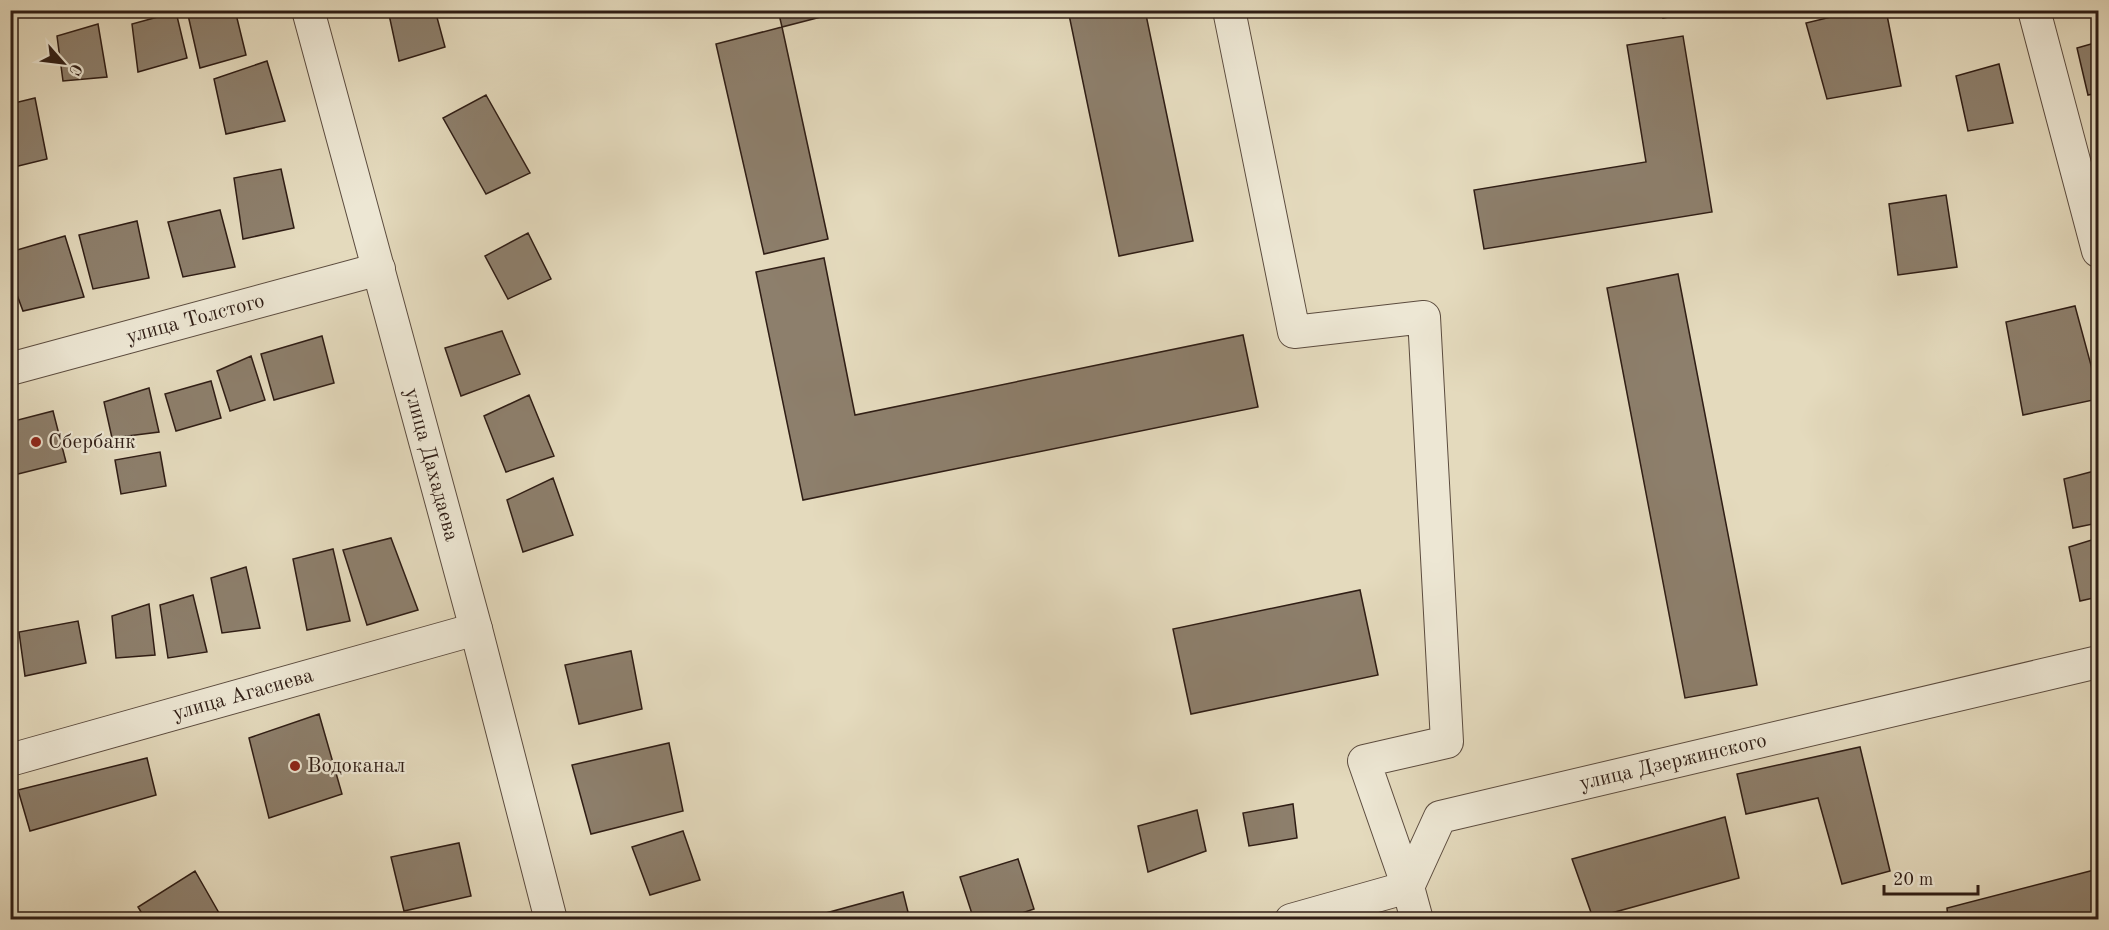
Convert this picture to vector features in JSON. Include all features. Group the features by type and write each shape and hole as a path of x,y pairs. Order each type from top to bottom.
{"street":[{"name":"улица Дахадаева","path":"308,10 476,629 551,920"},
{"path":"1229,10 1294,332 1424,317 1447,742 1364,761 1408,887 1417,920"},
{"path":"2034,10 2098,251"},
{"name":"улица Толстого","path":"10,369 380,270"},
{"name":"улица Агасиева","path":"10,760 476,629"},
{"name":"улица Дзержинского","path":"1408,887 1440,817 2098,662"},
{"path":"1291,920 1408,887"}],"building":[{"path":"203,10 235,10 246,55 200,68 188,15"},
{"path":"388,10 435,10 445,47 399,61"},
{"path":"778,10 848,10 782,27"},
{"path":"1068,10 1145,10 1193,241 1119,256"},
{"path":"1662,10 1702,10 1663,18"},
{"path":"1860,10 1886,10 1901,86 1827,99 1806,23"},
{"path":"176,12 187,58 138,72 132,24"},
{"path":"98,24 107,77 63,81 57,36"},
{"path":"782,27 828,239 764,254 716,44"},
{"path":"1683,36 1712,212 1484,249 1474,190 1646,162 1627,45"},
{"path":"2098,42 2098,93 2088,95 2077,48"},
{"path":"267,61 285,121 226,134 214,79"},
{"path":"1999,64 2013,123 1968,131 1956,76"},
{"path":"486,95 530,173 486,194 443,118"},
{"path":"35,98 47,159 10,168 10,104"},
{"path":"281,169 294,228 243,239 234,178"},
{"path":"1946,195 1957,267 1898,275 1889,204"},
{"path":"220,210 235,267 183,277 168,222"},
{"path":"137,221 149,278 93,289 79,235"},
{"path":"528,233 551,279 508,299 485,256"},
{"path":"65,236 84,297 23,311 10,276 10,252"},
{"path":"824,258 855,415 1243,335 1258,407 803,500 756,272"},
{"path":"1678,274 1757,685 1685,698 1607,288"},
{"path":"2075,306 2098,391 2098,399 2023,415 2006,322"},
{"path":"502,331 520,374 461,396 445,348"},
{"path":"322,336 334,383 274,400 261,354"},
{"path":"251,356 265,400 230,411 217,371"},
{"path":"211,381 221,418 176,431 165,394"},
{"path":"149,388 159,432 112,438 104,402"},
{"path":"529,395 554,456 506,472 484,416"},
{"name":"Сбербанк","path":"53,411 66,462 10,476 10,422"},
{"path":"160,452 166,486 121,494 115,460"},
{"path":"2098,470 2098,523 2073,528 2064,479"},
{"path":"553,478 573,535 523,552 507,500"},
{"path":"391,538 418,610 367,625 343,550"},
{"path":"2098,538 2098,597 2080,601 2069,547"},
{"path":"333,549 350,621 307,630 293,559"},
{"path":"246,567 260,628 222,633 211,578"},
{"path":"1360,590 1378,675 1191,714 1173,629"},
{"path":"193,595 207,652 168,658 160,605"},
{"path":"149,604 155,655 116,658 112,616"},
{"path":"78,621 86,663 25,676 19,632"},
{"path":"631,651 642,709 579,724 565,665"},
{"name":"Водоканал","path":"319,714 342,794 269,818 249,738"},
{"path":"669,743 683,811 591,834 572,765"},
{"path":"1860,747 1890,871 1842,884 1818,798 1746,814 1737,774"},
{"path":"147,758 156,795 30,831 18,790"},
{"path":"1293,804 1297,838 1249,846 1243,813"},
{"path":"1197,810 1206,851 1148,872 1138,826"},
{"path":"1725,817 1739,878 1593,918 1572,859"},
{"path":"683,831 700,880 650,895 632,847"},
{"path":"459,843 471,896 404,911 391,857"},
{"path":"1018,859 1034,909 1001,920 974,920 960,877"},
{"path":"2098,869 2098,920 1948,920 1947,908"},
{"path":"195,871 223,920 146,920 138,907"},
{"path":"903,892 910,920 804,919"}],"place":[{"name":"Сбербанк","path":"36,442"},
{"name":"Водоканал","path":"295,766"}]}
